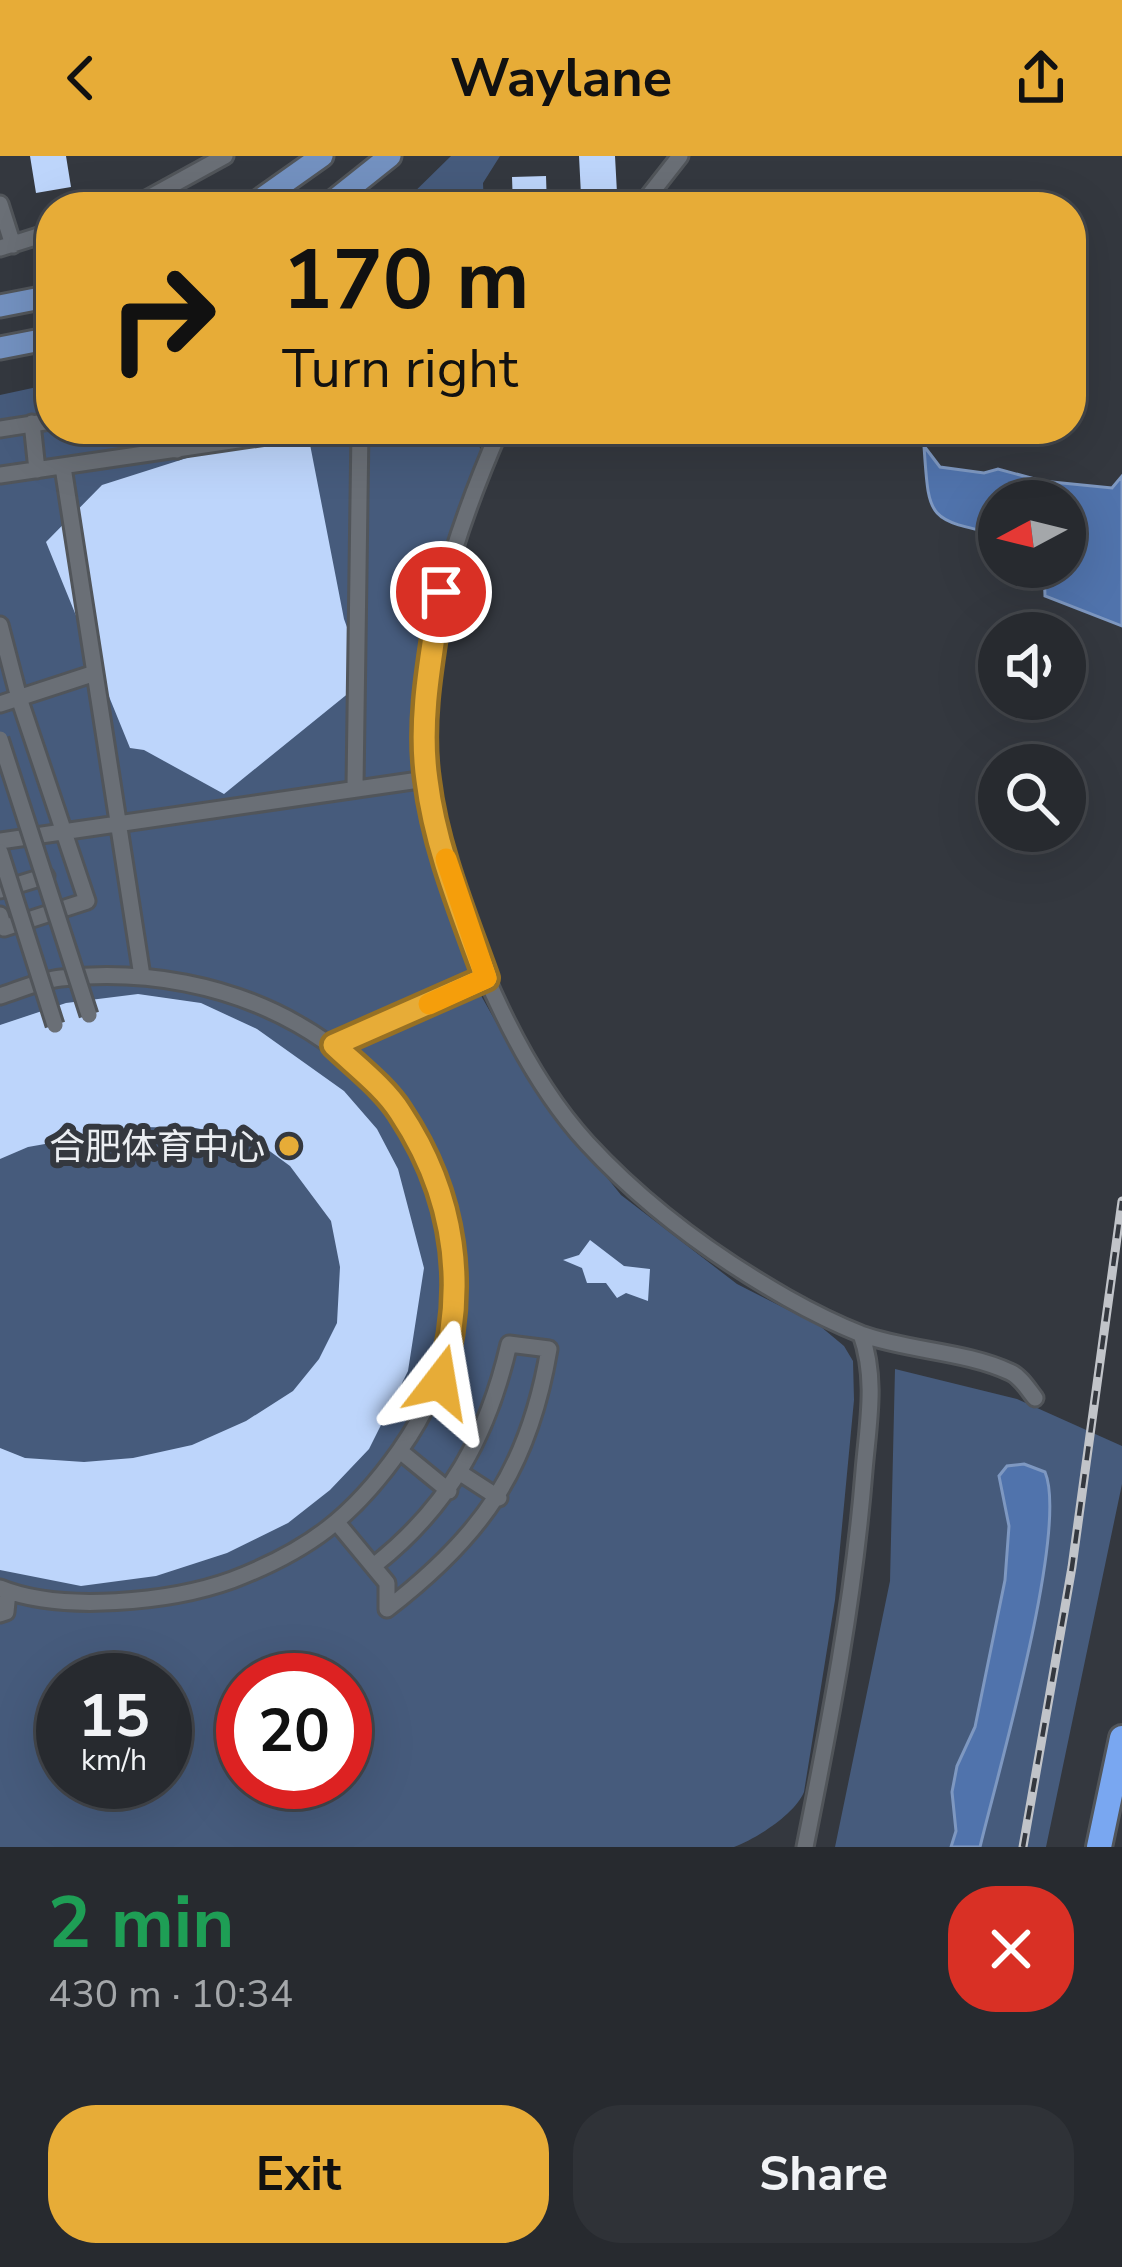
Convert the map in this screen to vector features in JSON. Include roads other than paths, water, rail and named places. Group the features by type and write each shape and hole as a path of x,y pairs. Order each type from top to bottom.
{"highway":[{"path":"1099,1847 1122,1738"}],"main road":[{"path":"271,192 322,156"},
{"path":"345,192 390,156"},
{"path":"0,306 36,299"},
{"path":"0,348 36,341"}],"street":[{"path":"159,192 225,156"},
{"path":"652,192 680,156"},
{"path":"0,204 6,246 36,237"},
{"path":"0,429 36,423"},
{"path":"32,424 37,470"},
{"path":"176,444 177,450"},
{"path":"0,475 216,444"},
{"path":"355,786 360,444"},
{"path":"493,444 470,496 441,592 426,695 426,779 455,892 486,978 536,1071 585,1141 651,1202 727,1262 861,1334 1013,1373 1035,1397"},
{"path":"63,467 142,976"},
{"path":"0,625 19,698 87,901 4,928 0,915"},
{"path":"0,704 95,673"},
{"path":"0,739 89,1016"},
{"path":"0,841 118,820 426,779"},
{"path":"0,852 6,888 26,929 56,1025"},
{"path":"6,888 46,876"},
{"path":"0,935 60,917"},
{"path":"0,996 58,978 142,976 204,987 258,1004 334,1045 398,1108 432,1170 450,1235 454,1331 440,1382 400,1451 339,1525 274,1564 218,1585 151,1601 4,1590 5,1612 0,1614"},
{"path":"334,1045 486,978"},
{"path":"805,1847 838,1676 860,1518 873,1367 861,1334"},
{"path":"339,1525 387,1582 386,1609 435,1572 500,1498 524,1449 542,1394 549,1349 509,1344 498,1393 462,1474 405,1541 376,1564"},
{"path":"400,1451 449,1491"},
{"path":"462,1474 500,1498"}],"railway":[{"path":"1023,1847 1072,1567 1122,1201"}],"place":[{"name":"合肥体育中心","path":"289,1146"}]}
